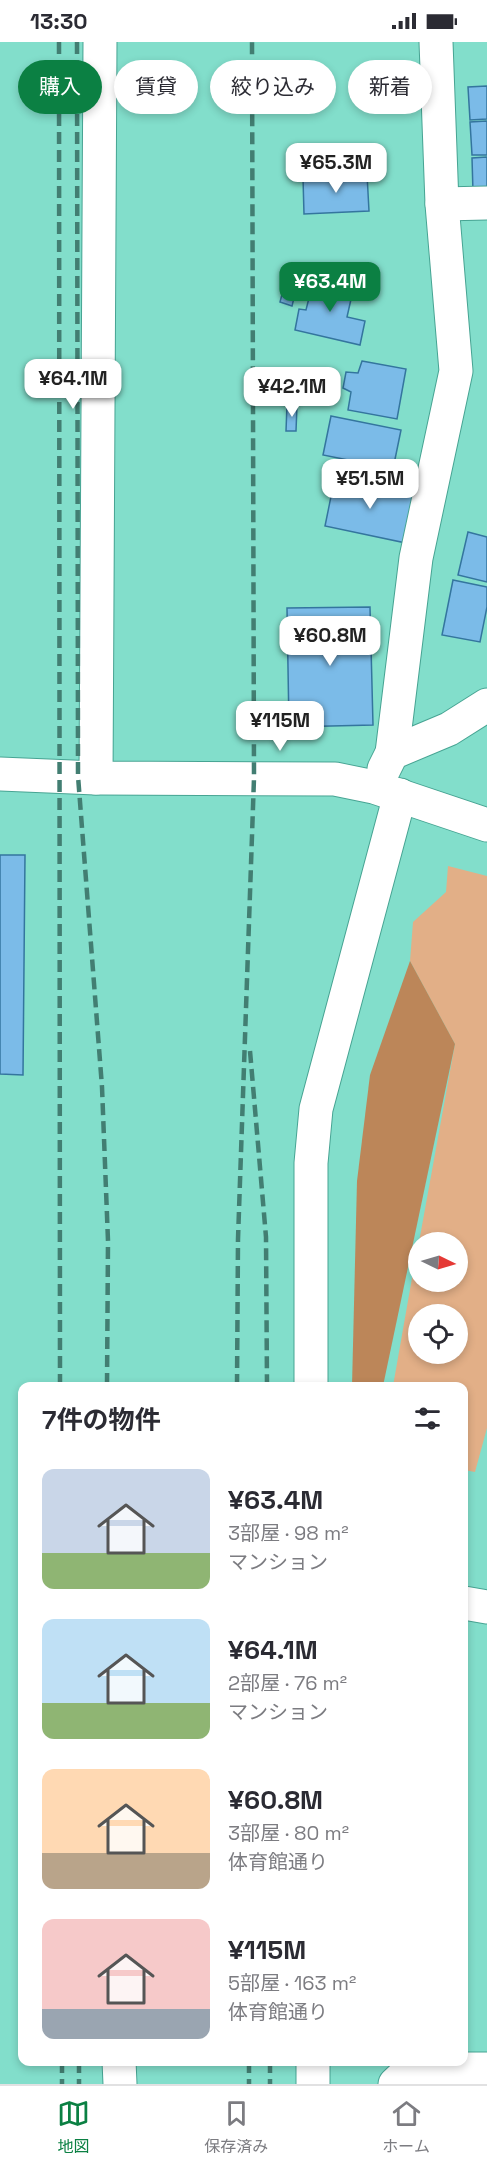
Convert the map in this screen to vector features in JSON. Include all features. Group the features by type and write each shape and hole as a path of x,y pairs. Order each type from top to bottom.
{"street":[{"path":"96,778 100,42"},
{"path":"311,1382 311,1163 316,1109 387,791 416,558 456,371 442,204 436,42"},
{"path":"442,204 487,203"},
{"path":"392,753 449,729 487,705"},
{"path":"0,774 96,778 335,779 387,791 487,825"},
{"path":"468,1604 487,1607"},
{"path":"119,2066 120,2084"},
{"path":"313,2066 314,2084"},
{"path":"395,2084 411,2069 487,2069"}],"shaded area":[{"path":"448,866 487,876 487,1428 475,1472 468,1471 468,1382 394,1382 410,1292 468,1292 468,1232 421,1232 455,1044 410,961 413,922 446,892"},
{"path":"410,961 455,1044 415,1232 408,1232 408,1267 384,1382 352,1382 357,1181 370,1075"}],"building":[{"path":"487,86 487,119 470,120 468,87"},
{"path":"487,121 487,155 472,155 470,122"},
{"path":"487,157 487,191 473,192 472,158"},
{"path":"367,174 369,211 304,214 303,178"},
{"path":"314,278 354,286 347,317 365,321 360,345 295,330 299,309 306,310"},
{"path":"285,283 297,286 292,306 280,302"},
{"path":"362,361 406,369 397,419 348,410 351,392 343,388 346,372 358,373"},
{"path":"287,405 297,405 296,431 286,431"},
{"path":"331,416 401,430 393,469 323,455"},
{"path":"335,477 416,495 406,543 325,526"},
{"path":"468,532 487,537 487,582 458,575"},
{"path":"453,580 487,587 487,607 480,642 442,635"},
{"path":"370,607 373,725 289,727 287,608"},
{"path":"0,855 25,855 23,1075 0,1074"}],"railway":[{"path":"59,42 60,1382"},
{"path":"77,42 78,776 102,1087 108,1241 107,1382"},
{"path":"237,1382 238,1239 254,778 252,42"},
{"path":"250,1051 266,1237 267,1382"},
{"path":"62,2066 62,2084"},
{"path":"79,2066 79,2084"},
{"path":"249,2066 249,2084"},
{"path":"270,2066 270,2084"}]}
